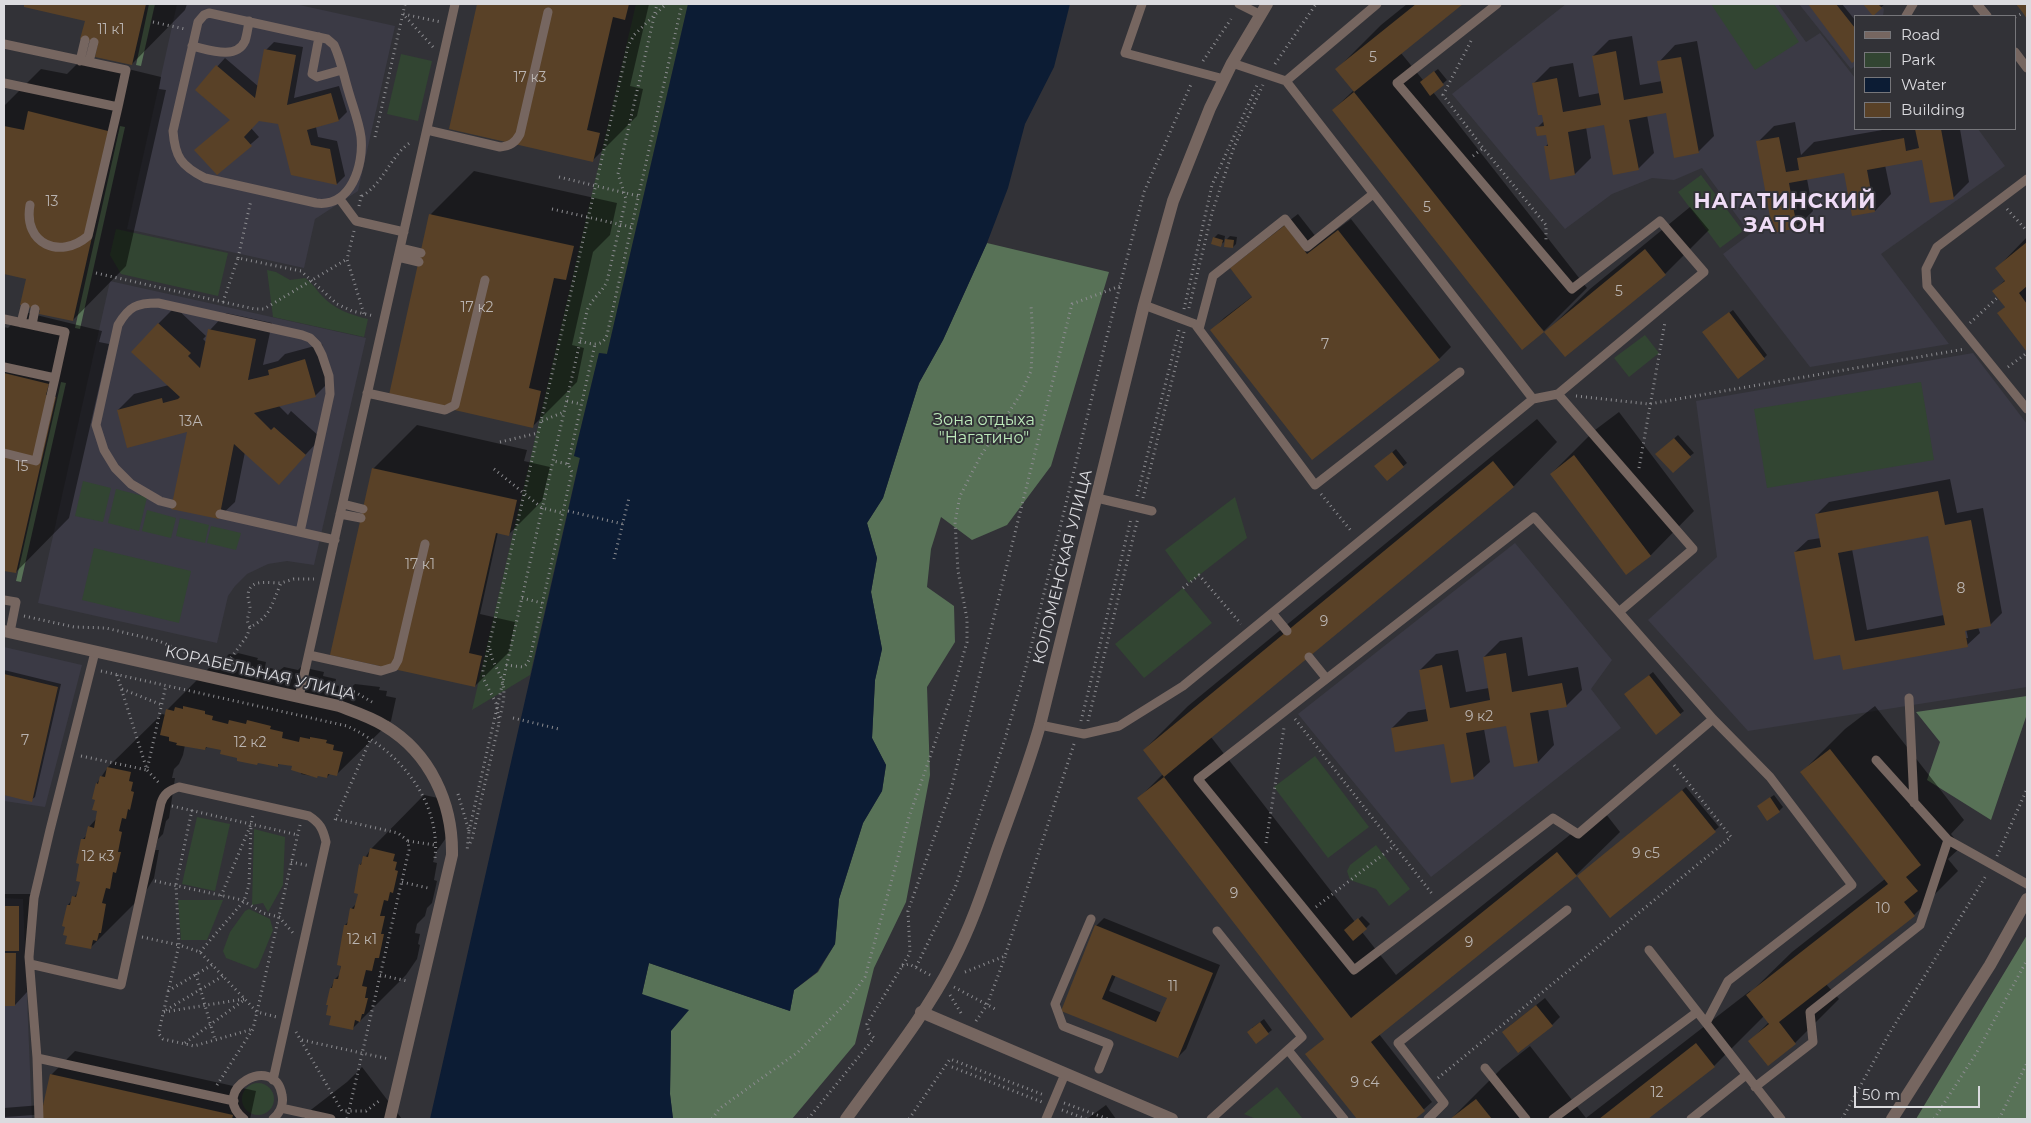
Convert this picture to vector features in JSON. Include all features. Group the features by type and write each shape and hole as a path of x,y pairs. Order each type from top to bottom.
{"street":[{"name":"КОЛОМЕНСКАЯ УЛИЦА","path":"846,1119 922,1012 952,963 977,908 1030,760 1040,725 1144,305 1173,201 1203,124 1224,78 1264,9"},
{"name":"КОРАБЕЛЬНАЯ УЛИЦА","path":"7,632 339,706 385,725 418,754 434,776 442,792 449,817 452,844 451,866 390,1119"},
{"path":"1892,1119 1990,965 2027,898"},
{"path":"922,1012 972,1032 1065,1074 1148,1115 1172,1119"}],"lane":[{"path":"299,697 456,4"},
{"path":"1142,4 1125,53 1224,78"},
{"path":"1239,4 1264,9"},
{"path":"1286,81 1377,4"},
{"path":"1040,725 1081,733 1119,726 1183,686 1533,399 1558,394 1704,272 1660,221 1572,289 1397,83 1497,4"},
{"path":"1907,15 1913,4"},
{"path":"1977,4 1986,15"},
{"path":"427,132 500,147 507,146 517,140 520,134 548,12"},
{"path":"217,14 249,21 327,39 334,45 359,129 361,146 352,187 339,198 322,204 205,178 188,169 180,160 174,146 173,130 198,22 204,15 217,14"},
{"path":"192,46 223,52 231,52 238,49 245,43 249,21"},
{"path":"319,37 312,70 314,76 317,77 342,70"},
{"path":"85,62 89,41"},
{"path":"4,44 126,70 88,236 78,244 62,248 49,246 33,232 28,214 30,205"},
{"path":"2016,53 2027,68"},
{"path":"1232,63 1286,81 1533,399"},
{"path":"4,83 118,107"},
{"path":"2027,179 1937,247 1926,269 1927,286 2027,409"},
{"path":"1198,329 1213,276 1285,219 1307,246 1373,194"},
{"path":"339,198 356,222 404,232"},
{"path":"399,253 420,257"},
{"path":"368,393 446,410 455,405 485,280"},
{"path":"172,504 160,501 131,484 115,468 104,450 96,425 118,325 129,310 142,303 158,303 302,335 317,345 329,376 330,394 300,532"},
{"path":"1144,305 1194,324 1315,485 1460,372"},
{"path":"21,322 25,306"},
{"path":"32,325 35,309"},
{"path":"4,319 65,332 36,461 4,453"},
{"path":"4,367 55,378"},
{"path":"1558,394 1693,550 1619,612"},
{"path":"1097,498 1152,511"},
{"path":"343,504 363,508"},
{"path":"220,514 334,540"},
{"path":"340,514 361,518"},
{"path":"1706,1023 1728,981 1852,885 1770,777 1713,719 1534,516 1198,779 1354,970 1553,818 1578,834 1713,719"},
{"path":"308,655 381,671 387,671 394,667 398,660 425,544"},
{"path":"4,600 16,602 14,614 7,632"},
{"path":"1272,613 1287,631"},
{"path":"39,1119 37,1058 30,964 34,898 95,652"},
{"path":"1309,657 1326,678"},
{"path":"1910,698 1914,803"},
{"path":"1876,760 1948,840 2027,884"},
{"path":"30,964 120,985 161,803 168,792 179,787 309,816 318,821 323,829 326,842 272,1080"},
{"path":"1755,1087 1813,1042 1810,1012 1920,925 1948,840"},
{"path":"1428,1119 1444,1103 1398,1043 1567,910"},
{"path":"1091,919 1055,1004 1063,1026 1109,1044 1099,1069"},
{"path":"1211,1119 1302,1037 1217,932"},
{"path":"1649,950 1781,1119"},
{"path":"1553,1119 1698,1012"},
{"path":"1288,1050 1344,1119"},
{"path":"37,1058 234,1101"},
{"path":"1485,1068 1526,1119"},
{"path":"1046,1119 1065,1074"},
{"path":"1691,1119 1746,1075"},
{"path":"243,1119 236,1110 234,1101 238,1086 250,1077 265,1076 272,1080 282,1091 283,1101 281,1108 273,1119"},
{"path":"281,1108 331,1119"}],"path":[{"path":"374,138 405,4"},
{"path":"469,830 580,341 590,304 607,282 626,199 626,193 618,174 657,4"},
{"path":"499,723 497,705 483,676 588,217 628,46 634,35 666,4"},
{"path":"580,341 595,344 603,342 606,335 682,4"},
{"path":"1081,733 1184,320 1212,185 1265,74 1316,4"},
{"path":"2016,16 2022,13"},
{"path":"403,14 451,24"},
{"path":"403,14 443,59"},
{"path":"902,966 909,964 916,967 955,888 1005,739 1026,667 1144,192 1197,72 1231,19"},
{"path":"153,22 172,27"},
{"path":"1473,37 1443,95 1483,148 1546,225 1545,258"},
{"path":"1005,956 941,980 972,1032 988,1005 1005,956 1081,733 1212,213 1234,147 1265,74"},
{"path":"362,196 377,184 402,149 427,132"},
{"path":"559,177 638,196"},
{"path":"364,186 347,259 364,314"},
{"path":"223,302 238,258 253,189"},
{"path":"1999,200 2027,231"},
{"path":"552,209 631,227"},
{"path":"238,258 301,271 312,280 320,291 337,304 352,311 384,319"},
{"path":"96,273 255,309 264,309 347,259"},
{"path":"808,1119 874,1038 869,1034 867,1024 910,953 908,911 951,790 1072,304 1120,286"},
{"path":"1962,330 1998,298"},
{"path":"1636,484 1669,301"},
{"path":"712,1119 719,1109 798,1052 848,1001 865,977 909,817 952,694 967,642 967,619 958,571 956,522 960,496 980,457 1020,395 1031,371 1033,337 1031,306"},
{"path":"506,665 518,668 527,664 572,472 568,464 595,344"},
{"path":"1558,394 1649,404 1977,347"},
{"path":"1998,374 2027,353"},
{"path":"567,401 581,404"},
{"path":"541,421 564,412"},
{"path":"500,442 538,433"},
{"path":"553,460 568,464"},
{"path":"494,469 542,508 562,513"},
{"path":"1315,485 1359,541"},
{"path":"614,560 628,498"},
{"path":"568,511 623,524"},
{"path":"1183,588 1199,575 1248,632"},
{"path":"228,662 248,636 250,627 247,619 250,608 248,594 250,589 259,582 281,583 294,579 325,580"},
{"path":"250,627 267,616 281,583"},
{"path":"522,598 542,603"},
{"path":"14,614 74,628 106,628 148,637 183,652 303,679"},
{"path":"469,843 472,839 504,701 503,682 492,659 489,644"},
{"path":"168,792 147,770 117,674 347,726 371,738 390,752 412,777 427,807 432,823 435,856"},
{"path":"147,770 166,686"},
{"path":"122,688 162,705"},
{"path":"1287,709 1440,904"},
{"path":"1263,859 1287,709"},
{"path":"513,718 558,729"},
{"path":"326,842 371,738"},
{"path":"69,753 147,770"},
{"path":"1430,1085 1731,837 1668,757"},
{"path":"1842,1119 1889,1034 1993,865 2027,789"},
{"path":"161,803 298,834"},
{"path":"192,810 176,885 179,945 159,1031 160,1036 194,1046 253,1029"},
{"path":"210,1096 253,1029 302,814"},
{"path":"336,819 398,833 408,841 435,844"},
{"path":"221,896 251,824"},
{"path":"200,952 244,901 249,885 251,824"},
{"path":"347,1119 402,882 409,850 408,841"},
{"path":"1308,913 1394,846"},
{"path":"291,862 320,868"},
{"path":"144,878 244,901 263,913 279,917 303,945"},
{"path":"402,882 428,888"},
{"path":"132,935 179,945 200,952 257,1012 286,1019 302,1040 342,1111 366,1112 376,1104"},
{"path":"1934,1119 1977,1052 2027,960"},
{"path":"168,991 212,965"},
{"path":"196,974 215,1040"},
{"path":"380,975 407,981"},
{"path":"164,1012 223,976"},
{"path":"164,1012 245,999"},
{"path":"184,1044 245,999"},
{"path":"302,1040 389,1059"},
{"path":"909,1119 950,1059 1086,1119"},
{"path":"1999,1119 2027,1063"},
{"path":"952,1067 1053,1103 1108,1119"}],"shaded area":[{"path":"177,4 295,4 395,26 358,191 315,219 304,268 127,229"},
{"path":"1566,4 1778,4 1806,42 1820,33 1854,77 1854,130 1979,130 2005,166 1881,254 1949,344 1810,367 1723,254 1750,234 1702,168 1674,180 1652,178 1612,194 1565,229 1452,94"},
{"path":"1799,4 1880,4 1884,9 1883,15 1854,15 1854,67 1851,69"},
{"path":"110,281 366,338 314,565 287,561 268,564 247,574 228,596 217,643 38,603"},
{"path":"1973,353 2027,424 2027,687 1748,731 1648,620 1717,557 1696,401"},
{"path":"1515,543 1612,660 1591,689 1621,728 1431,877 1298,714"},
{"path":"4,647 82,665 45,807 4,801"},
{"path":"4,898 23,899 32,1119 4,1119"}],"green space":[{"path":"149,4 155,4 141,66 136,65"},
{"path":"636,4 688,4 607,354 599,353 574,456 580,457 530,675 472,710"},
{"path":"1711,4 1774,4 1799,42 1755,70"},
{"path":"401,54 432,61 418,121 387,114"},
{"path":"120,126 125,127 80,329 75,328"},
{"path":"1701,175 1743,231 1720,248 1678,192"},
{"path":"116,229 228,253 218,296 121,274 110,255"},
{"name":"Зона отдыха \"Нагатино\"","path":"987,243 1109,272 1051,466 1007,525 972,540 941,517 931,549 927,587 954,606 955,642 927,687 930,775 906,902 874,968 855,1044 792,1119 673,1119 670,1094 671,1031 642,994 649,963 790,1011 794,990 818,972 835,944 839,899 863,823 882,791 886,765 872,738 875,680 882,649 871,592 877,558 867,523 883,498 919,383 943,340"},
{"path":"267,270 276,272 290,280 305,278 332,305 368,319 364,337 273,317"},
{"path":"1645,335 1659,353 1629,377 1614,358"},
{"path":"61,382 66,383 21,582 16,581"},
{"path":"1921,382 1934,460 1767,488 1754,409"},
{"path":"83,481 111,488 103,522 75,516"},
{"path":"116,489 147,497 139,531 108,523"},
{"path":"1235,497 1247,538 1189,583 1165,550"},
{"path":"147,510 176,518 171,538 142,531"},
{"path":"180,518 209,525 205,543 176,536"},
{"path":"211,526 241,533 236,550 207,543"},
{"path":"94,548 191,571 179,623 82,600"},
{"path":"1183,588 1212,623 1144,678 1115,644"},
{"path":"2027,696 2027,714 1991,820 1927,780 1940,742 1916,712"},
{"path":"1315,756 1369,827 1328,858 1274,787"},
{"path":"197,817 230,824 215,891 182,884"},
{"path":"254,829 285,837 283,885 268,912 263,903 252,905"},
{"path":"1376,845 1410,889 1389,906 1376,889 1350,880 1347,871 1350,865"},
{"path":"178,900 223,900 207,940 181,940"},
{"path":"249,909 270,919 273,930 258,967 255,969 226,958 223,951 230,932 245,911"},
{"path":"2027,935 2026,1119 1916,1119"},
{"path":"258,1083 264,1084 269,1088 273,1093 273,1105 269,1110 264,1114 258,1115 252,1114 247,1110 243,1105 242,1099 243,1093 247,1088 252,1084"},
{"path":"1277,1087 1303,1119 1256,1119 1244,1114"}],"water":[{"path":"688,4 1070,4 1054,67 1025,124 1008,188 987,243 943,340 919,383 883,498 867,523 877,558 871,592 882,649 875,680 872,738 886,765 882,791 863,823 839,899 835,944 817,972 794,990 790,1011 649,963 642,994 689,1010 671,1031 670,1094 673,1119 430,1119 580,458 574,456 599,353 607,354"}],"building":[{"path":"24,4 146,4 132,65 95,57 98,43 80,39 85,21 24,7"},
{"path":"477,4 629,4 625,20 613,17 587,130 600,133 593,162 449,129"},
{"path":"1416,4 1463,4 1354,92 1335,69"},
{"path":"1808,4 1836,4 1854,27 1854,62 1852,63"},
{"path":"1863,4 1878,4 1882,8 1872,15"},
{"path":"2016,4 2027,4 2027,19 2023,13"},
{"path":"264,49 296,55 287,105 331,93 339,121 307,130 311,145 330,149 337,185 291,175 278,124 259,121 244,137 252,146 217,175 194,150 230,120 195,90 216,65 255,98"},
{"path":"1616,51 1624,100 1663,93 1657,61 1681,57 1699,153 1674,158 1666,113 1629,120 1639,170 1613,175 1604,125 1568,132 1575,175 1550,180 1544,146 1548,146 1546,135 1537,136 1535,127 1544,126 1542,115 1538,115 1532,83 1557,78 1563,112 1601,105 1592,56"},
{"path":"1434,71 1444,85 1430,96 1420,82"},
{"path":"1354,92 1544,332 1522,350 1332,110"},
{"path":"28,111 108,131 113,144 73,321 39,314 40,310 20,305 26,279 4,274 4,126 24,130"},
{"path":"1915,130 1941,130 1954,199 1930,203 1922,160 1867,170 1875,212 1852,216 1844,173 1789,183 1797,228 1773,233 1756,141 1779,137 1786,172 1799,170 1797,158 1904,138 1906,151 1919,148"},
{"path":"429,214 574,246 566,280 554,278 529,388 541,391 533,428 389,395"},
{"path":"1285,225 1307,254 1338,230 1440,360 1312,460 1210,330 1252,297 1230,268"},
{"path":"1213,237 1223,240 1221,247 1211,244"},
{"path":"1225,239 1234,240 1233,248 1224,247"},
{"path":"2027,242 2027,286 2019,293 2027,304 2027,352 1997,313 2005,307 1992,291 2005,281 1995,268"},
{"path":"1645,249 1666,275 1565,357 1544,332"},
{"path":"1729,312 1765,359 1738,379 1702,332"},
{"path":"158,323 191,353 188,356 200,368 208,329 256,339 248,380 269,375 268,370 305,359 316,397 254,413 271,430 274,427 306,455 279,485 234,444 219,519 171,509 187,432 127,448 117,410 162,398 163,403 180,397 131,352"},
{"path":"4,373 49,384 46,395 56,397 16,573 4,571"},
{"path":"1674,438 1691,457 1673,473 1655,454"},
{"path":"1392,452 1404,467 1387,481 1374,466"},
{"path":"1574,455 1651,556 1626,575 1550,474"},
{"path":"1493,461 1514,487 1164,777 1143,750"},
{"path":"372,468 517,500 509,536 496,533 469,653 482,656 475,687 330,655"},
{"path":"1938,491 1945,525 1971,520 1991,626 1965,631 1968,647 1843,670 1840,655 1814,660 1794,552 1821,547 1815,514","holes":["1928,536 1945,625 1855,641 1838,553"]},
{"path":"1506,653 1512,692 1562,683 1567,707 1530,713 1538,763 1514,767 1506,726 1466,733 1474,779 1451,783 1444,744 1395,752 1391,728 1428,721 1419,670 1442,665 1450,708 1490,700 1483,657"},
{"path":"4,674 58,687 32,802 4,795"},
{"path":"1649,675 1681,715 1656,735 1624,694"},
{"path":"183,706 205,711 205,714 213,716 212,720 228,724 229,720 246,724 247,720 271,726 270,729 283,732 282,738 299,742 300,737 327,740 326,743 334,745 333,750 343,752 337,776 328,774 327,778 318,776 317,778 291,770 292,766 278,764 278,767 258,763 257,765 237,761 237,758 220,754 221,750 206,747 205,750 176,745 177,743 169,741 169,737 160,735 166,709 174,711 175,707 183,709"},
{"path":"1830,749 1921,865 1906,877 1918,891 1904,902 1915,916 1779,1022 1796,1044 1768,1066 1748,1041 1769,1024 1746,995 1888,884 1800,772"},
{"path":"107,767 131,772 129,781 133,782 131,791 134,792 130,810 128,809 126,819 122,818 119,831 122,832 118,852 121,852 116,873 113,872 110,889 106,888 102,903 106,904 101,933 99,933 97,941 93,940 91,949 65,944 67,936 63,935 65,927 62,926 67,905 70,905 72,896 76,897 80,882 76,881 79,864 76,863 81,839 85,839 88,826 94,828 97,811 92,810 95,800 92,799 96,783 98,784 100,776 105,777"},
{"path":"1164,777 1351,1018 1557,852 1577,876 1371,1042 1425,1111 1415,1119 1357,1119 1305,1054 1324,1039 1137,798"},
{"path":"1682,790 1716,832 1610,918 1577,876"},
{"path":"1770,797 1780,812 1767,821 1757,806"},
{"path":"370,848 395,854 393,861 397,862 395,870 398,871 393,893 390,892 388,901 384,900 380,916 385,916 381,934 384,934 379,958 375,958 372,971 366,970 362,986 367,987 365,998 368,998 364,1014 362,1014 360,1022 355,1020 353,1030 329,1025 331,1016 326,1015 328,1005 326,1005 330,988 332,988 334,979 338,979 341,966 337,965 344,925 347,925 350,908 354,909 358,894 354,893 359,864 361,865 363,856 368,857"},
{"path":"4,906 19,906 19,951 4,951"},
{"path":"1358,918 1367,929 1353,941 1344,930"},
{"path":"1095,925 1213,973 1178,1058 1061,1011","holes":["1112,975 1167,998 1156,1022 1102,999"]},
{"path":"4,953 16,953 15,1006 4,1006"},
{"path":"1536,1005 1553,1026 1518,1053 1502,1032"},
{"path":"1260,1022 1269,1034 1256,1044 1247,1032"},
{"path":"1696,1043 1715,1067 1648,1119 1599,1119"},
{"path":"50,1074 233,1115 232,1119 40,1119"},
{"path":"1476,1099 1492,1119 1450,1119"}],"district":[{"name":"НАГАТИНСКИЙ ЗАТОН","path":"1785,214"}]}
